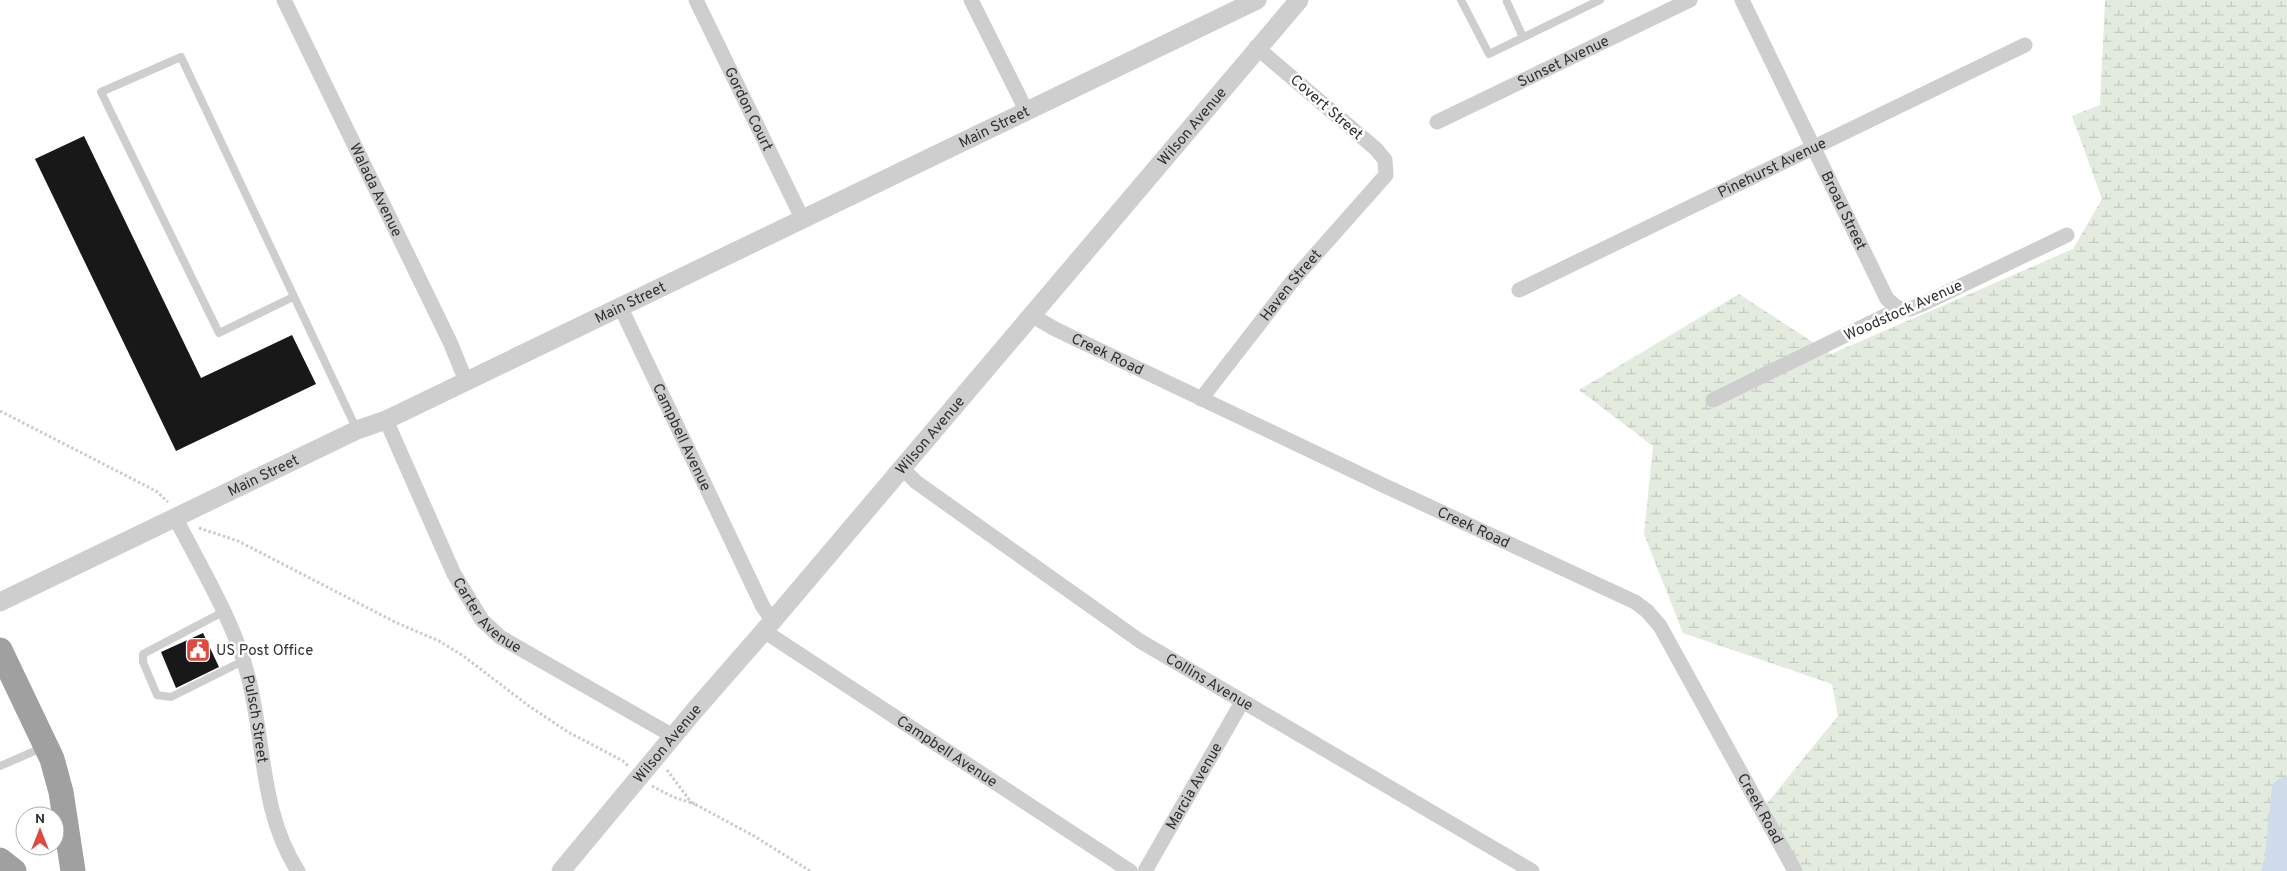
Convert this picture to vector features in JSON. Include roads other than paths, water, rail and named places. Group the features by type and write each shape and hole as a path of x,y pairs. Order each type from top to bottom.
{"highway":[{"path":"0,650 46,747 61,792 73,871"},
{"path":"0,860 14,871"}],"street":[{"name":"Walada Avenue","path":"284,0 450,342 466,381"},
{"name":"Gordon Court","path":"696,0 802,218"},
{"path":"971,0 1026,110"},
{"name":"Main Street","path":"0,602 171,509 357,430 386,420 1257,0"},
{"name":"Wilson Avenue","path":"561,871 1256,47 1299,0"},
{"name":"Sunset Avenue","path":"1437,122 1690,0"},
{"name":"Broad Street","path":"1742,0 1887,299 1899,309"},
{"name":"Pinehurst Avenue","path":"1519,290 2025,45"},
{"name":"Covert Street","path":"1256,47 1376,149 1385,160 1386,175"},
{"name":"Haven Street","path":"1201,398 1294,279 1386,175"},
{"name":"Woodstock Avenue","path":"1713,400 1899,309 1910,309 1925,303 2067,235"},
{"name":"Campbell Avenue","path":"620,306 763,608 768,626 1130,871"},
{"name":"Creek Road","path":"1031,315 1054,329 1635,602 1660,626 1795,871"},
{"name":"Carter Avenue","path":"386,420 454,574 489,628 500,637 673,736"},
{"name":"Collins Avenue","path":"902,468 916,482 1140,640 1242,702 1532,871"},
{"name":"Pulsch Street","path":"171,509 223,612 243,661 255,711 265,780 276,823 290,859 298,871"},
{"name":"Marcia Avenue","path":"1145,871 1242,702"}],"lane":[{"path":"1461,0 1489,54 1600,0"},
{"path":"1508,1 1523,37"},
{"path":"293,297 219,333 101,92 181,57 357,430"},
{"path":"223,612 143,654 146,670 157,695 171,697 243,661"},
{"path":"0,766 46,747"}],"waterway":[{"path":"2277,871 2280,861 2287,792"}],"place":[{"name":"US Post Office","path":"198,650"}]}
